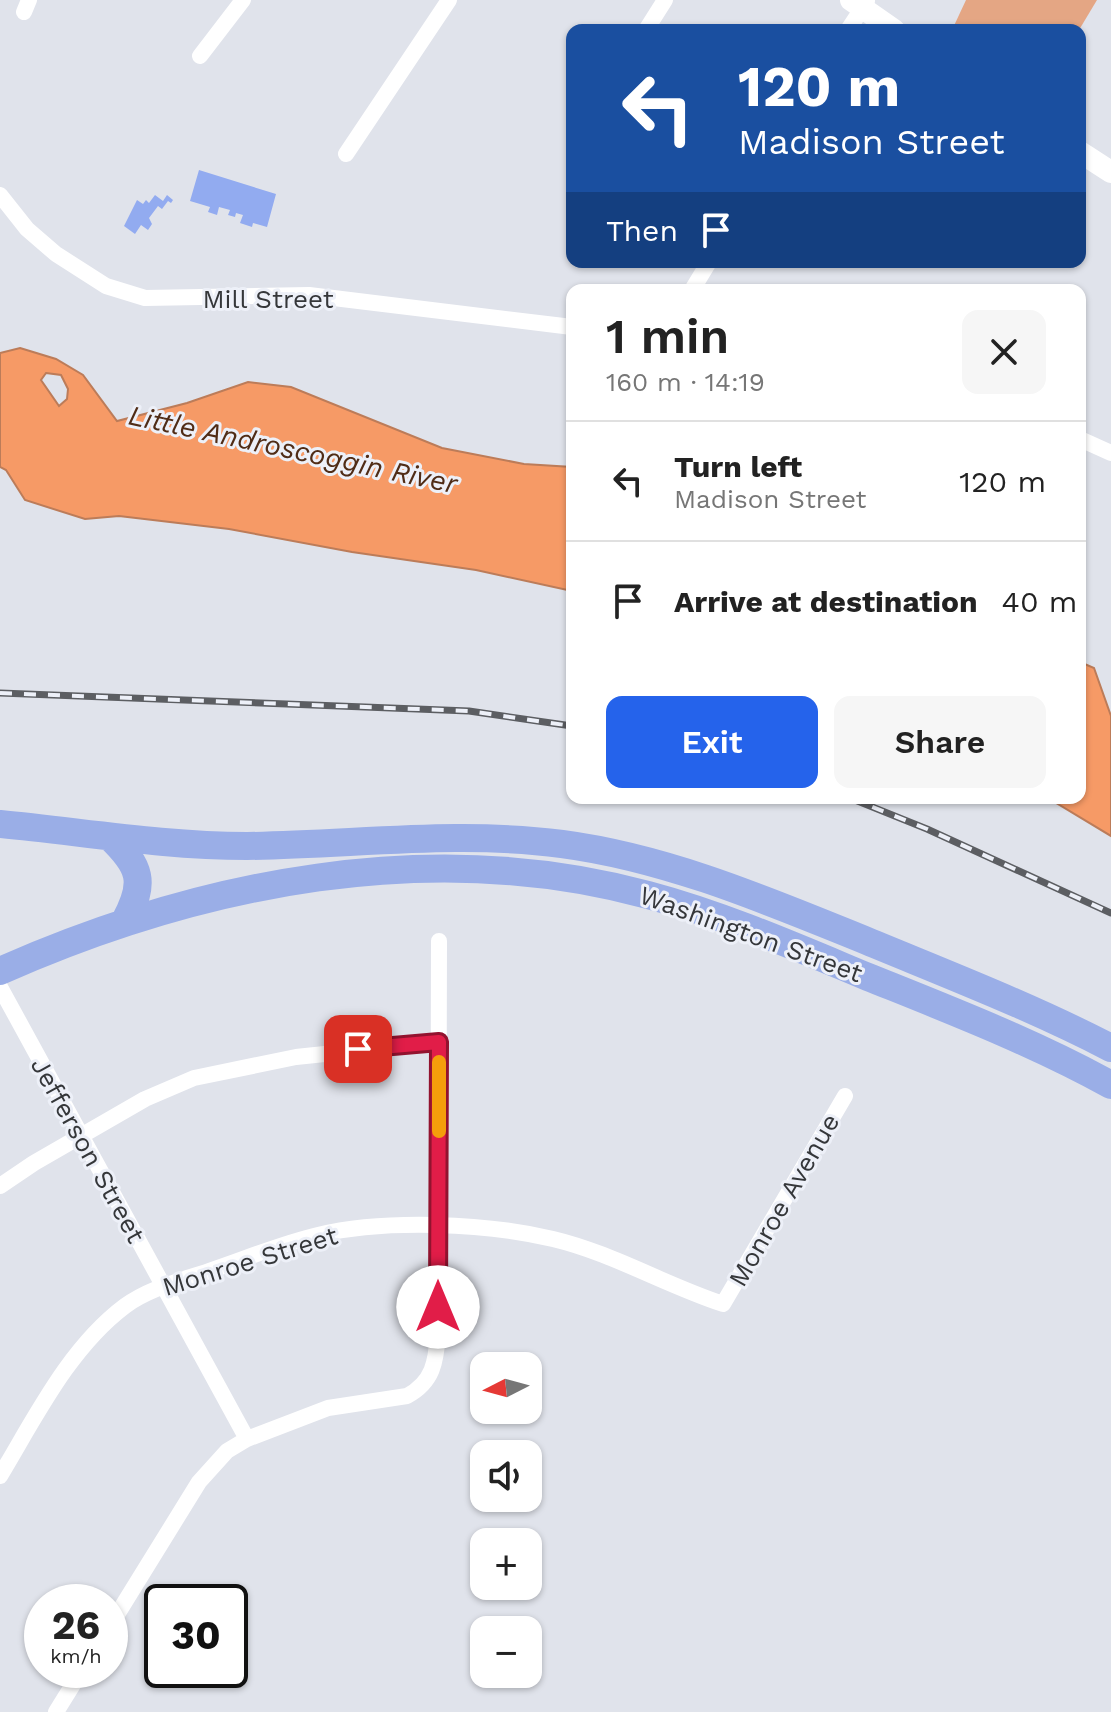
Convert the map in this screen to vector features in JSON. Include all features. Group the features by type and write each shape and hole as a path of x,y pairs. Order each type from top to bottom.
{"highway":[{"path":"0,824 204,845 494,837 574,846 684,871 788,909 1032,1009 1111,1048"},
{"path":"110,837 132,860 140,886 137,900 125,921"},
{"name":"Washington Street","path":"1,986 50,948 125,921 206,898 258,887 372,872 473,870 578,880 646,894 766,935 994,1029 1111,1085"}],"street":[{"path":"200,56 243,0"},
{"path":"346,154 449,0"},
{"path":"650,24 665,0"},
{"path":"851,24 860,3 886,24"},
{"path":"1086,156 1111,172"},
{"name":"Mill Street","path":"0,195 27,229 56,254 106,286 145,298 309,295 566,326"},
{"path":"1086,442 1111,453"},
{"path":"128,1597 199,1482 227,1451 247,1439 328,1408 397,1399 424,1385 434,1367 437,1352 439,1227 439,941"},
{"name":"Jefferson Street","path":"1,986 247,1439"},
{"path":"0,1186 80,1136 175,1085 217,1072 296,1057 439,1042"},
{"name":"Monroe Avenue","path":"723,1304 845,1096"},
{"name":"Monroe Street","path":"0,1476 47,1398 83,1348 124,1307 162,1286 320,1235 367,1228 496,1228 555,1239 617,1260 723,1304"},
{"path":"56,1712 71,1688"}],"shaded area":[{"path":"966,0 1097,0 1083,24 955,24"}],"water":[{"name":"Little Androscoggin River","path":"20,348 56,359 83,375 117,421 187,403 248,382 291,387 442,448 524,464 566,467 566,590 476,570 352,552 229,529 119,516 85,519 25,500 6,470 0,467 0,353","holes":["46,373 61,375 68,389 67,399 59,406 41,380"]},
{"path":"1086,665 1094,668 1111,716 1111,836 1058,804 1086,804"}],"building":[{"path":"199,170 276,194 267,227 240,223 243,215 228,215 230,210 219,207 217,215 208,212 210,207 190,201"},
{"path":"155,195 163,201 167,195 173,200 162,209 158,206 149,218 152,224 148,230 141,225 135,234 124,226 137,200 143,204 146,200 149,203"}],"railway":[{"path":"0,693 469,711 566,725"},
{"path":"865,804 1111,913"}],"slow traffic":[{"path":"439,1062 439,1131"}],"route":[{"path":"358,1049 439,1042 438,1307"}]}
